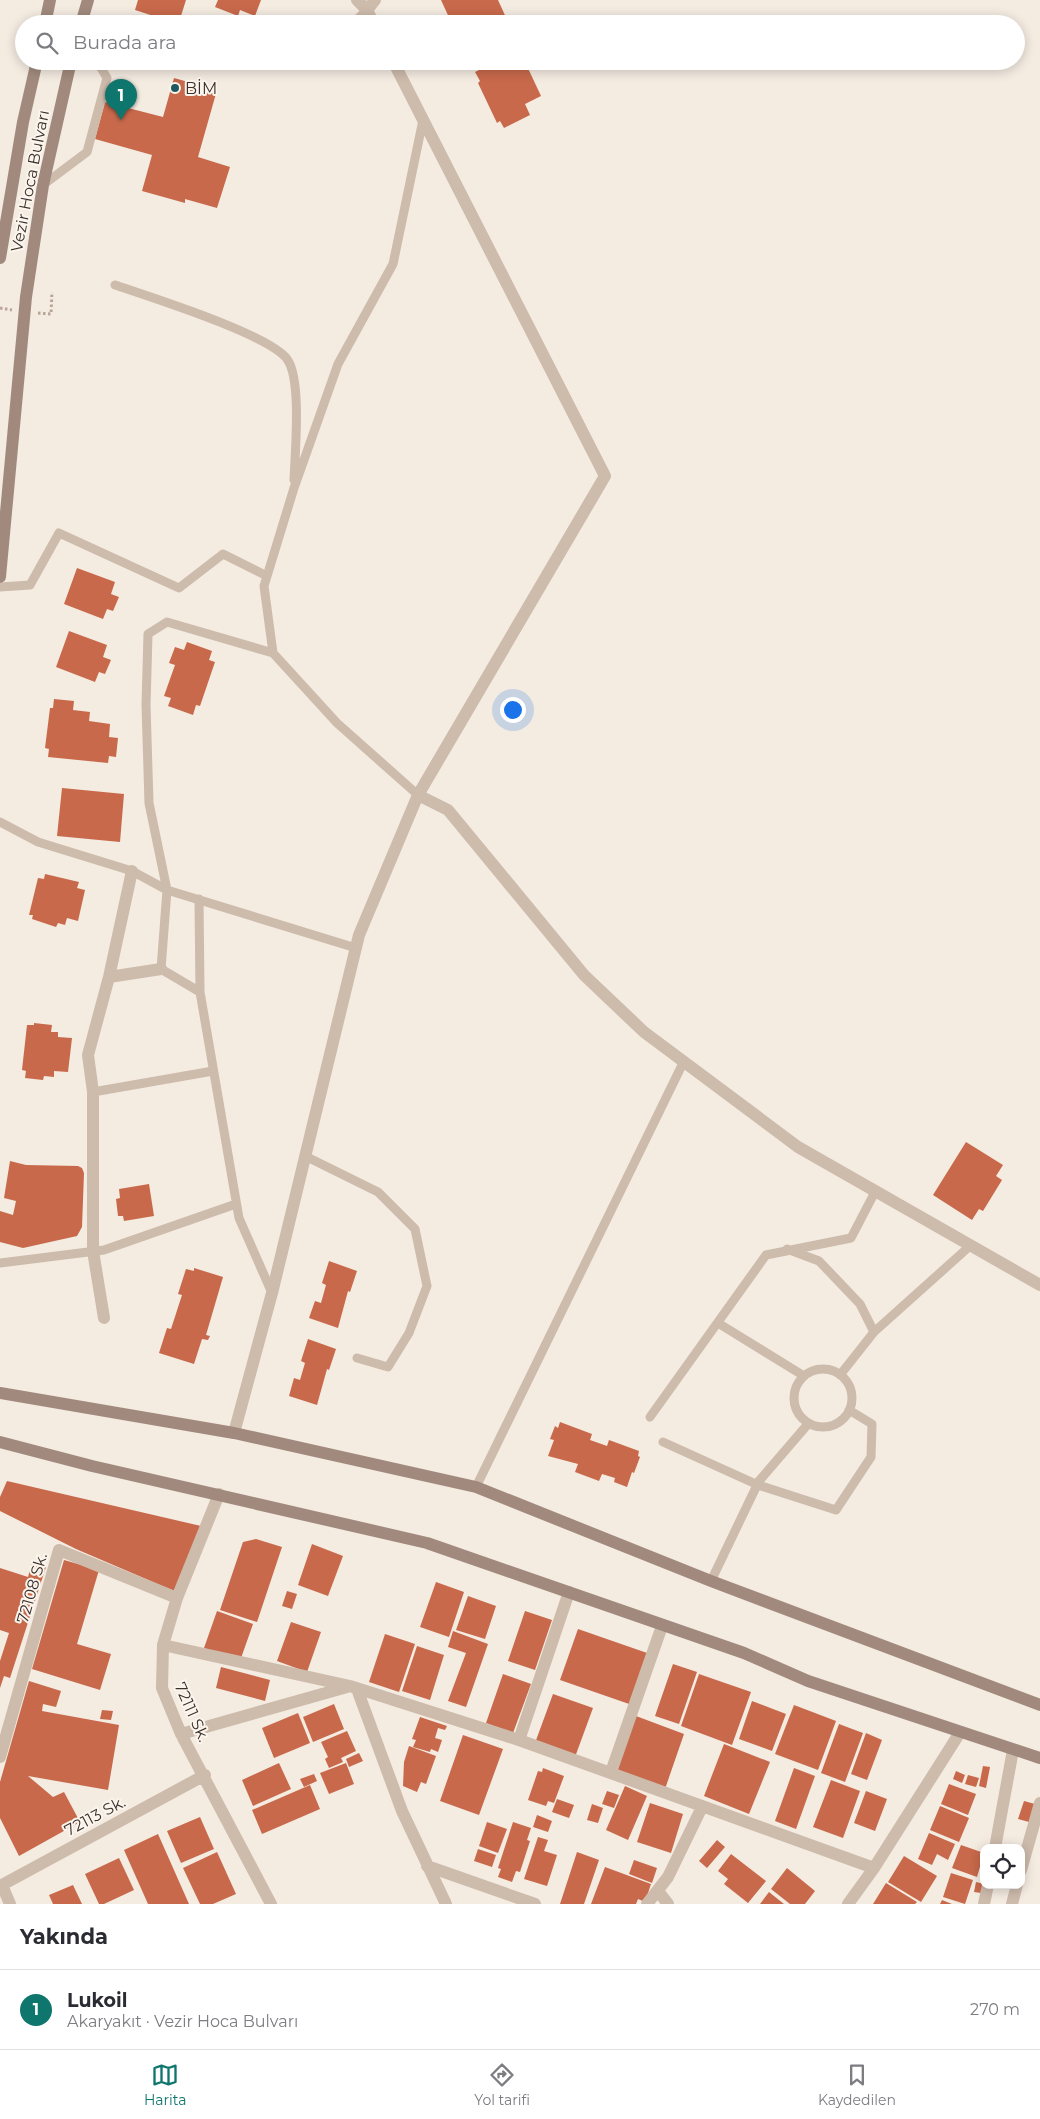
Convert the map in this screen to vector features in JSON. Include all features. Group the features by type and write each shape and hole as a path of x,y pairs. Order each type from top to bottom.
{"main road":[{"path":"47,15 50,0"},
{"path":"84,15 88,0"},
{"name":"Vezir Hoca Bulvarı","path":"0,258 23,122 35,70"},
{"name":"Vezir Hoca Bulvarı","path":"0,577 26,297 43,185 69,70"},
{"path":"0,1394 234,1433 476,1487 711,1581 1040,1705"},
{"path":"0,1442 92,1466 427,1543 744,1653 808,1681 1040,1758"}],"street":[{"path":"357,0 371,5"},
{"path":"234,1433 272,1293 360,935 418,795 605,476 398,70"},
{"path":"418,795 448,810 584,975 644,1032 798,1147 1040,1285"},
{"path":"104,1318 93,1251 94,1092 88,1055 109,977 132,870"},
{"path":"109,977 161,969"},
{"name":"72111 Sk.","path":"219,1494 177,1598 163,1645 162,1688 181,1734 205,1775 271,1904"},
{"name":"72108 Sk.","path":"0,1757 59,1550 177,1598"},
{"path":"519,1740 569,1592"},
{"path":"611,1772 662,1626"},
{"path":"163,1645 353,1687 519,1740 874,1868"},
{"path":"181,1734 353,1687"},
{"path":"353,1687 402,1811 446,1904"},
{"path":"848,1904 874,1868 959,1734 958,1732"},
{"path":"996,1844 1013,1750"},
{"name":"72113 Sk.","path":"1,1886 205,1775"},
{"path":"1025,1856 1040,1803"},
{"path":"647,1904 668,1877 702,1807"},
{"path":"427,1866 535,1904"},
{"path":"1,1886 10,1904"},
{"path":"984,1904 987,1889"},
{"path":"1012,1904 1016,1889"},
{"path":"658,1891 668,1904"}],"lane":[{"path":"361,15 371,5"},
{"path":"43,185 86,152 107,78 102,70"},
{"path":"273,653 264,586 294,488 338,364 393,264 423,120"},
{"path":"115,285 263,340 287,359 296,387 294,488"},
{"path":"0,587 30,585 59,534 179,588 223,554 268,576"},
{"path":"200,992 161,969 167,890 150,803 146,705 148,634 168,622 273,653 337,723 418,795"},
{"path":"0,822 38,842 132,870 167,890 356,948"},
{"path":"199,900 200,992 236,1204 239,1218 272,1293"},
{"path":"476,1487 684,1061"},
{"path":"94,1092 213,1071"},
{"path":"305,1156 378,1192 415,1229 427,1286 409,1333 388,1367 357,1358"},
{"path":"650,1417 766,1255 787,1249 851,1238 876,1190"},
{"path":"0,1263 104,1250 236,1204"},
{"path":"840,1375 874,1332 972,1245"},
{"path":"787,1249 819,1261 860,1304 874,1332"},
{"path":"718,1323 804,1376"},
{"path":"822,1369 840,1375 851,1390 850,1410 836,1424 817,1427 808,1424 801,1418 793,1401 794,1391 804,1376 822,1369"},
{"path":"663,1442 758,1484 836,1510 871,1457 872,1424 850,1410"},
{"path":"711,1581 758,1484 808,1424"}],"path":[{"path":"50,314 52,292"}],"building":[{"path":"138,0 186,0 181,15 150,15 135,10"},
{"path":"218,0 261,0 255,15 240,10 238,15 235,15 215,7"},
{"path":"441,0 498,0 505,15 448,15"},
{"path":"479,70 529,70 541,96 525,104 530,115 504,128 500,121 497,123 478,83 480,81 475,72"},
{"path":"174,78 217,90 198,157 230,167 217,208 185,199 185,203 142,191 152,155 95,139 105,102 163,117"},
{"path":"77,568 115,582 111,594 119,597 113,611 107,609 103,619 64,604"},
{"path":"69,631 107,645 103,657 111,660 105,674 99,672 95,682 56,667"},
{"path":"187,642 212,651 209,660 215,662 200,706 196,705 193,715 168,706 171,698 164,696 175,665 169,663 175,647 184,650"},
{"path":"54,699 74,701 73,710 90,712 89,721 110,724 109,737 118,738 116,757 109,756 108,763 48,757 49,749 45,748 50,708 53,708"},
{"path":"62,788 124,794 120,842 57,836"},
{"path":"45,874 79,882 77,888 85,890 78,921 67,918 65,925 58,923 56,927 32,919 33,915 29,915 38,878 44,879"},
{"path":"34,1023 52,1025 51,1032 58,1032 58,1037 72,1038 68,1072 54,1071 54,1077 44,1076 43,1080 25,1078 26,1071 22,1070 27,1025 34,1025"},
{"path":"966,1142 1003,1165 996,1176 1002,1180 983,1211 979,1209 972,1220 933,1195"},
{"path":"10,1161 26,1165 78,1166 82,1168 84,1173 82,1227 77,1236 23,1248 0,1242 0,1211 13,1215 16,1201 4,1198"},
{"path":"149,1184 154,1216 124,1221 123,1216 118,1216 116,1199 120,1198 119,1189"},
{"path":"329,1261 357,1271 350,1292 348,1291 338,1328 309,1318 315,1301 321,1303 326,1285 322,1283"},
{"path":"194,1268 223,1277 206,1335 210,1336 208,1340 202,1339 194,1364 159,1353 167,1328 171,1329 182,1295 178,1294 186,1269 194,1271"},
{"path":"308,1339 336,1349 329,1370 327,1369 317,1405 289,1396 294,1378 300,1380 305,1363 301,1361"},
{"path":"560,1422 592,1434 590,1440 607,1446 609,1440 639,1451 638,1456 640,1457 627,1487 614,1482 615,1478 602,1474 599,1481 575,1472 578,1464 548,1456 554,1440 550,1439 555,1426 558,1428"},
{"path":"7,1481 201,1526 174,1591 76,1549 0,1511 0,1497"},
{"path":"256,1539 282,1547 257,1622 220,1610 243,1542"},
{"path":"312,1544 343,1556 328,1596 298,1585"},
{"path":"64,1560 99,1570 77,1644 111,1654 100,1690 32,1669"},
{"path":"32,1563 46,1567 10,1678 4,1676 0,1688 0,1661 9,1633 0,1630 0,1568 28,1577"},
{"path":"436,1582 464,1592 449,1637 420,1627"},
{"path":"287,1591 297,1594 292,1609 282,1606"},
{"path":"468,1596 496,1606 485,1639 456,1630"},
{"path":"217,1611 253,1624 240,1661 204,1648"},
{"path":"525,1611 552,1620 535,1670 508,1661"},
{"path":"291,1622 321,1632 307,1672 277,1661"},
{"path":"578,1629 650,1654 632,1705 560,1680"},
{"path":"453,1631 488,1644 466,1707 448,1701 466,1653 448,1647"},
{"path":"385,1634 415,1644 399,1692 369,1682"},
{"path":"417,1646 444,1655 430,1700 402,1691"},
{"path":"673,1664 697,1672 679,1724 655,1716"},
{"path":"221,1667 270,1680 265,1701 216,1688"},
{"path":"503,1674 531,1684 513,1733 486,1723"},
{"path":"699,1674 751,1692 732,1745 681,1726"},
{"path":"29,1681 61,1691 56,1707 43,1704 42,1711 119,1725 108,1790 28,1776 53,1797 64,1792 80,1822 19,1856 0,1818 0,1782"},
{"path":"553,1694 593,1708 575,1757 535,1743"},
{"path":"752,1701 786,1714 772,1751 739,1739"},
{"path":"334,1704 344,1729 313,1742 303,1717"},
{"path":"794,1705 836,1721 818,1770 775,1754"},
{"path":"102,1710 113,1711 111,1720 100,1719"},
{"path":"298,1713 310,1743 274,1758 262,1728"},
{"path":"636,1716 684,1734 665,1789 616,1771"},
{"path":"420,1717 447,1726 445,1730 438,1728 435,1738 442,1740 438,1752 431,1749 430,1752 413,1747 416,1740 412,1739"},
{"path":"839,1724 863,1733 845,1782 821,1773"},
{"path":"347,1731 356,1751 341,1758 343,1762 329,1768 325,1759 328,1757 321,1742"},
{"path":"866,1733 882,1740 867,1780 851,1774"},
{"path":"463,1735 503,1749 479,1815 440,1801"},
{"path":"724,1744 770,1762 749,1814 704,1796"},
{"path":"409,1746 436,1756 426,1784 421,1782 417,1792 403,1786 404,1762"},
{"path":"359,1753 363,1761 349,1767 346,1759"},
{"path":"279,1763 291,1789 253,1806 242,1780"},
{"path":"346,1763 354,1784 329,1794 320,1773"},
{"path":"983,1766 990,1767 986,1788 979,1786"},
{"path":"543,1768 564,1776 554,1803 548,1801 546,1806 528,1800 538,1771 542,1772"},
{"path":"794,1768 815,1776 796,1829 775,1821"},
{"path":"956,1771 965,1775 962,1783 953,1779"},
{"path":"314,1774 317,1781 304,1787 300,1779"},
{"path":"968,1775 979,1778 976,1787 965,1784"},
{"path":"831,1780 860,1791 843,1838 813,1827"},
{"path":"949,1784 976,1794 968,1815 941,1804"},
{"path":"310,1785 320,1809 262,1834 252,1810"},
{"path":"625,1786 647,1796 628,1840 606,1830"},
{"path":"607,1791 619,1795 614,1808 602,1804"},
{"path":"866,1791 887,1799 875,1831 854,1823"},
{"path":"557,1799 574,1805 569,1818 552,1812"},
{"path":"1024,1801 1035,1804 1029,1822 1018,1819"},
{"path":"650,1803 683,1814 671,1853 637,1842"},
{"path":"592,1804 603,1808 598,1823 587,1820"},
{"path":"940,1806 969,1818 959,1842 930,1830"},
{"path":"537,1815 552,1821 548,1832 533,1827"},
{"path":"200,1817 214,1849 181,1863 167,1831"},
{"path":"487,1822 507,1829 498,1853 479,1846"},
{"path":"513,1822 531,1828 527,1840 530,1841 520,1872 516,1871 512,1882 498,1877 501,1869 498,1868"},
{"path":"929,1833 955,1844 948,1860 937,1854 932,1865 918,1859"},
{"path":"158,1834 189,1904 148,1904 124,1850"},
{"path":"538,1837 548,1840 544,1851 557,1855 547,1886 524,1879"},
{"path":"717,1840 725,1847 707,1868 699,1861"},
{"path":"961,1845 980,1852 980,1867 977,1877 952,1868"},
{"path":"478,1849 496,1855 492,1867 474,1861"},
{"path":"217,1852 236,1894 213,1904 200,1904 183,1868"},
{"path":"577,1852 599,1860 584,1904 560,1904"},
{"path":"731,1854 766,1881 748,1903 724,1884 728,1879 718,1871"},
{"path":"904,1856 937,1876 921,1902 888,1882"},
{"path":"119,1858 134,1890 104,1904 99,1904 85,1874"},
{"path":"634,1860 657,1868 652,1883 629,1874"},
{"path":"605,1867 651,1884 645,1902 638,1899 636,1904 591,1904"},
{"path":"787,1868 815,1891 805,1904 790,1904 771,1889"},
{"path":"951,1873 973,1880 965,1904 943,1897"},
{"path":"976,1882 980,1883 980,1889 982,1889 981,1893 974,1892"},
{"path":"886,1883 917,1902 915,1904 873,1904"},
{"path":"73,1885 82,1904 53,1904 49,1895"},
{"path":"769,1892 784,1904 760,1904"},
{"path":"942,1900 952,1904 940,1904"}],"place":[{"name":"BİM","path":"175,88"},
{"name":"Lukoil","path":"121,120"}]}
